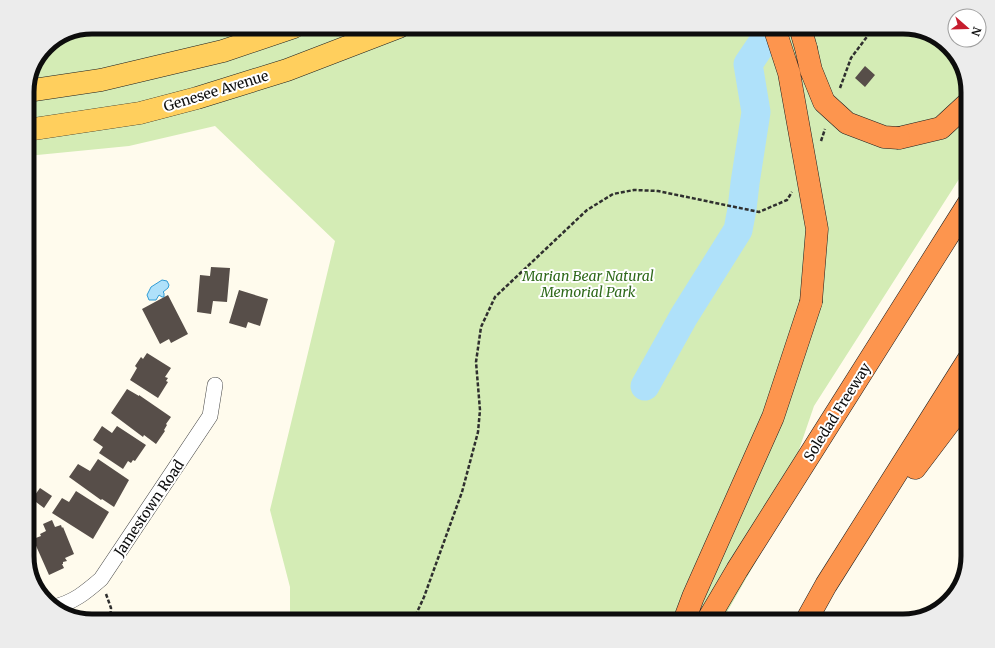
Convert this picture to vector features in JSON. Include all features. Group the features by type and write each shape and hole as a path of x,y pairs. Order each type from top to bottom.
{"highway":[{"path":"687,614 773,417 811,302 817,229 789,73 776,34"},
{"path":"802,34 811,70 824,102 847,124 884,137 900,138 941,128 961,109"},
{"name":"Soledad Freeway","path":"711,614 737,570 961,215"},
{"path":"810,614 826,585 961,371"},
{"path":"826,585 961,407"}],"main road":[{"path":"34,91 101,80 223,51 273,34"},
{"name":"Genesee Avenue","path":"34,129 140,113 183,102 287,70 381,34"}],"street":[{"name":"Jamestown Road","path":"62,605 82,596 101,579 210,416 215,384"}],"path":[{"path":"416,614 424,597 462,492 478,432 480,410 476,362 481,327 495,297 587,210 614,194 634,190 658,191 759,212"},
{"path":"101,579 111,608 111,614"}],"green space":[{"name":"Marian Bear Natural Memorial Park","path":"92,34 911,34 929,40 944,51 957,70 961,84 961,176 814,406 768,540 726,614 290,614 290,587 270,510 335,241 215,126 129,146 34,155 34,88 38,70 51,51 60,44 70,38"}],"water":[{"path":"162,280 167,281 169,285 163,292 164,297 159,295 156,300 149,300 147,295 151,287"}],"building":[{"path":"865,66 875,75 865,87 855,78"},
{"path":"211,267 230,268 227,302 213,301 211,314 197,312 200,275 210,276"},
{"path":"239,290 268,299 260,326 248,322 246,328 229,323"},
{"path":"168,295 188,334 171,343 169,339 160,344 142,309"},
{"path":"147,353 171,368 165,377 168,378 166,381 168,382 158,398 130,380 137,368 135,366 141,357 143,359"},
{"path":"127,389 139,395 171,417 166,424 165,431 156,444 144,435 143,437 111,413"},
{"path":"102,426 112,433 117,426 146,445 135,461 133,460 131,463 128,461 123,469 99,453 103,447 93,440"},
{"path":"98,459 129,480 114,507 102,499 101,500 69,477 78,464 90,471"},
{"path":"40,488 52,496 44,508 34,500 34,496"},
{"path":"76,491 109,512 93,539 52,513 62,498 69,502"},
{"path":"52,520 55,527 61,525 74,554 65,558 67,561 63,562 62,564 64,568 49,575 34,541 34,539 41,536 40,534 46,531 43,524"}],"waterway":[{"path":"645,386 684,316 738,230 756,112 748,64 768,34"}]}
